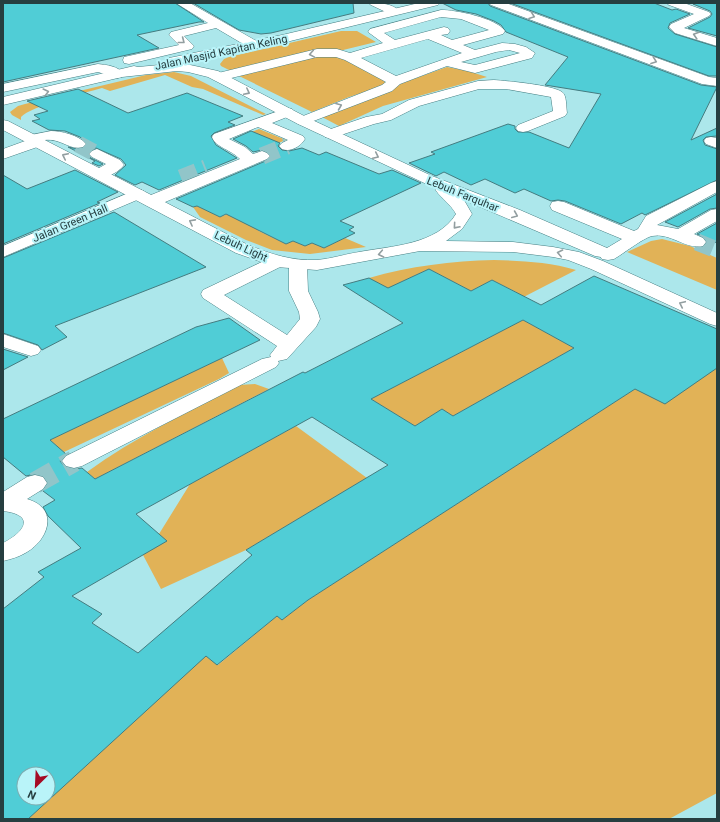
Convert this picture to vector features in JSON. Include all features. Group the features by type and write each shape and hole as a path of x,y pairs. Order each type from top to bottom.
{"main road":[{"path":"182,3 254,45 244,51 215,59 209,65 216,76 317,52 337,52 395,80"},
{"path":"375,3 394,12"},
{"name":"Jalan Masjid Kapitan Keling","path":"5,103 119,74 254,45 434,3"},
{"path":"495,3 710,82 717,82"},
{"path":"676,3 705,14 677,25 675,27 676,28 717,42"},
{"path":"393,44 374,32 436,14 452,13 466,17 499,31 451,44"},
{"path":"350,57 393,44 480,23"},
{"path":"129,60 185,48 188,46 176,35 218,24"},
{"path":"430,35 474,54"},
{"path":"303,121 387,88 395,80 447,62 510,46 529,53 527,55 475,69 447,62"},
{"name":"Lebuh Farquhar","path":"119,74 177,67 188,68 216,76 303,121 426,179 514,214 717,320"},
{"path":"3,88 98,68 107,69 119,74"},
{"path":"330,134 371,120 386,117 414,103 485,84 506,85 550,92 558,95 560,113 523,128"},
{"path":"253,156 220,140 219,137 287,112"},
{"path":"349,143 383,123 386,117"},
{"path":"258,122 298,139 296,142 287,146"},
{"name":"Lebuh Light","path":"3,124 242,249 276,262 298,265 317,265 420,246 487,246 533,249 603,260"},
{"path":"3,154 54,134 78,144"},
{"path":"98,154 114,163 116,166 100,174"},
{"path":"206,168 253,156"},
{"name":"Jalan Green Hall","path":"3,252 253,156"},
{"path":"420,246 447,235 458,225 464,214 460,205 452,196 426,179"},
{"path":"603,260 640,235 652,220 717,186"},
{"path":"694,198 717,209"},
{"path":"558,206 640,235 662,230 698,242"},
{"path":"680,235 717,214"},
{"name":"Lebuh Farquhar","path":"603,260 717,304"},
{"path":"276,262 210,294 279,354"},
{"path":"74,462 279,354 309,323 310,320 310,314 299,292 298,265"},
{"path":"3,340 31,350"},
{"path":"3,503 35,483"},
{"path":"3,503 16,504 28,508 34,516 36,526 31,536 22,545 3,552"}],"shaded area":[{"path":"341,31 357,31 376,42 339,51 231,71 220,64 224,59 229,57"},
{"path":"338,54 384,80 385,83 380,87 349,97 312,112 237,75 301,58"},
{"path":"447,67 468,71 487,77 383,106 339,126 322,117 399,84"},
{"path":"174,72 191,76 266,114 263,115 203,89 192,87 165,75 110,91 102,88 59,100 27,113 21,117 21,120 12,115 10,112 18,106 25,104 146,75"},
{"path":"259,129 286,140 261,150 235,138"},
{"path":"197,206 220,217 233,212 259,231 286,244 293,241 305,246 312,243 324,248 345,238 366,247 310,254 272,250 246,240 200,217 193,207"},
{"path":"662,239 690,246 717,258 717,290 627,252 651,241"},
{"path":"494,260 525,261 566,267 576,270 512,303 516,292 492,280 471,291 429,269 401,282 429,313 369,278 400,270 431,265"},
{"path":"523,320 574,348 453,416 442,409 415,426 371,399"},
{"path":"222,358 229,373 219,379 64,452 50,440"},
{"path":"717,368 717,793 669,819 28,819 42,806 56,806 56,793 205,655 218,665 277,616 282,620 308,600 635,389"},
{"path":"255,384 269,389 95,479 87,472 123,448 200,405 239,385"},
{"path":"296,426 367,478 246,550 161,589 143,555 159,534 190,484"}],"building":[{"path":"3,3 175,3 204,22 137,35 159,48 3,82"},
{"path":"193,3 353,3 354,13 271,33 261,34 239,30"},
{"path":"442,3 488,3 490,6 701,85 717,87 691,140 717,128 717,136 706,137 703,140 705,145 717,149 717,180 645,215 642,213 621,224 565,201 551,201 524,189 515,193 485,179 471,185 444,172 436,176 409,163 435,154 431,152 508,124 515,126 515,129 518,132 529,132 569,148 601,94 545,85 568,57 506,32 501,25 494,21 476,14 456,10"},
{"path":"510,3 654,3 672,10 676,9 690,14 670,23 668,28 675,34 717,47 717,76 709,76"},
{"path":"717,3 717,36 688,28 710,17 712,14 710,11 693,4"},
{"path":"78,89 128,113 187,93 243,116 228,122 235,125 214,133 211,136 216,145 237,158 159,190 142,182 135,185 115,175 126,165 121,159 96,148 91,150 88,154 91,158 103,164 99,166 92,163 95,161 68,147 78,149 84,148 88,144 80,137 65,131 49,130 32,121 40,119 34,115 48,111 27,101"},
{"path":"251,131 280,143 278,146 282,150 289,151 302,148 319,155 326,152 379,174 392,170 421,183 340,221 354,227 349,230 355,233 324,248 312,243 305,246 293,241 286,244 226,214 220,217 197,206 193,207 176,199 268,160 272,156 268,152 262,150 253,152 246,146 233,139"},
{"path":"75,170 118,192 97,202 100,203 3,244 3,175 27,189"},
{"path":"717,194 717,208 710,209 678,227 665,222"},
{"path":"114,212 206,267 55,326 67,337 42,350 38,345 3,333 3,258"},
{"path":"717,223 717,243 697,234"},
{"path":"429,269 471,291 492,280 541,305 594,276 717,329 717,368 665,404 635,389 308,600 282,620 277,616 217,665 206,656 56,793 56,766 16,766 16,806 42,806 28,819 3,819 3,609 44,577 38,572 81,548 48,516 43,507 55,500 43,491 48,484 44,476 35,474 26,476 3,457 3,419 196,327 229,318 260,340 50,440 66,454 60,461 65,467 74,469 82,468 95,479 303,372 305,373 403,323 343,285 369,278 388,288","holes":["523,320 574,348 453,416 442,409 415,426 371,399","312,417 388,465 246,550 252,555 138,653 92,623 102,614 72,596 167,541 136,514"]},
{"path":"3,349 28,357 3,370"}],"tunnel":[{"path":"78,144 97,154"},
{"path":"262,156 287,146"},
{"path":"181,178 206,168"},
{"path":"697,242 717,250"},
{"path":"35,483 74,461"}]}
